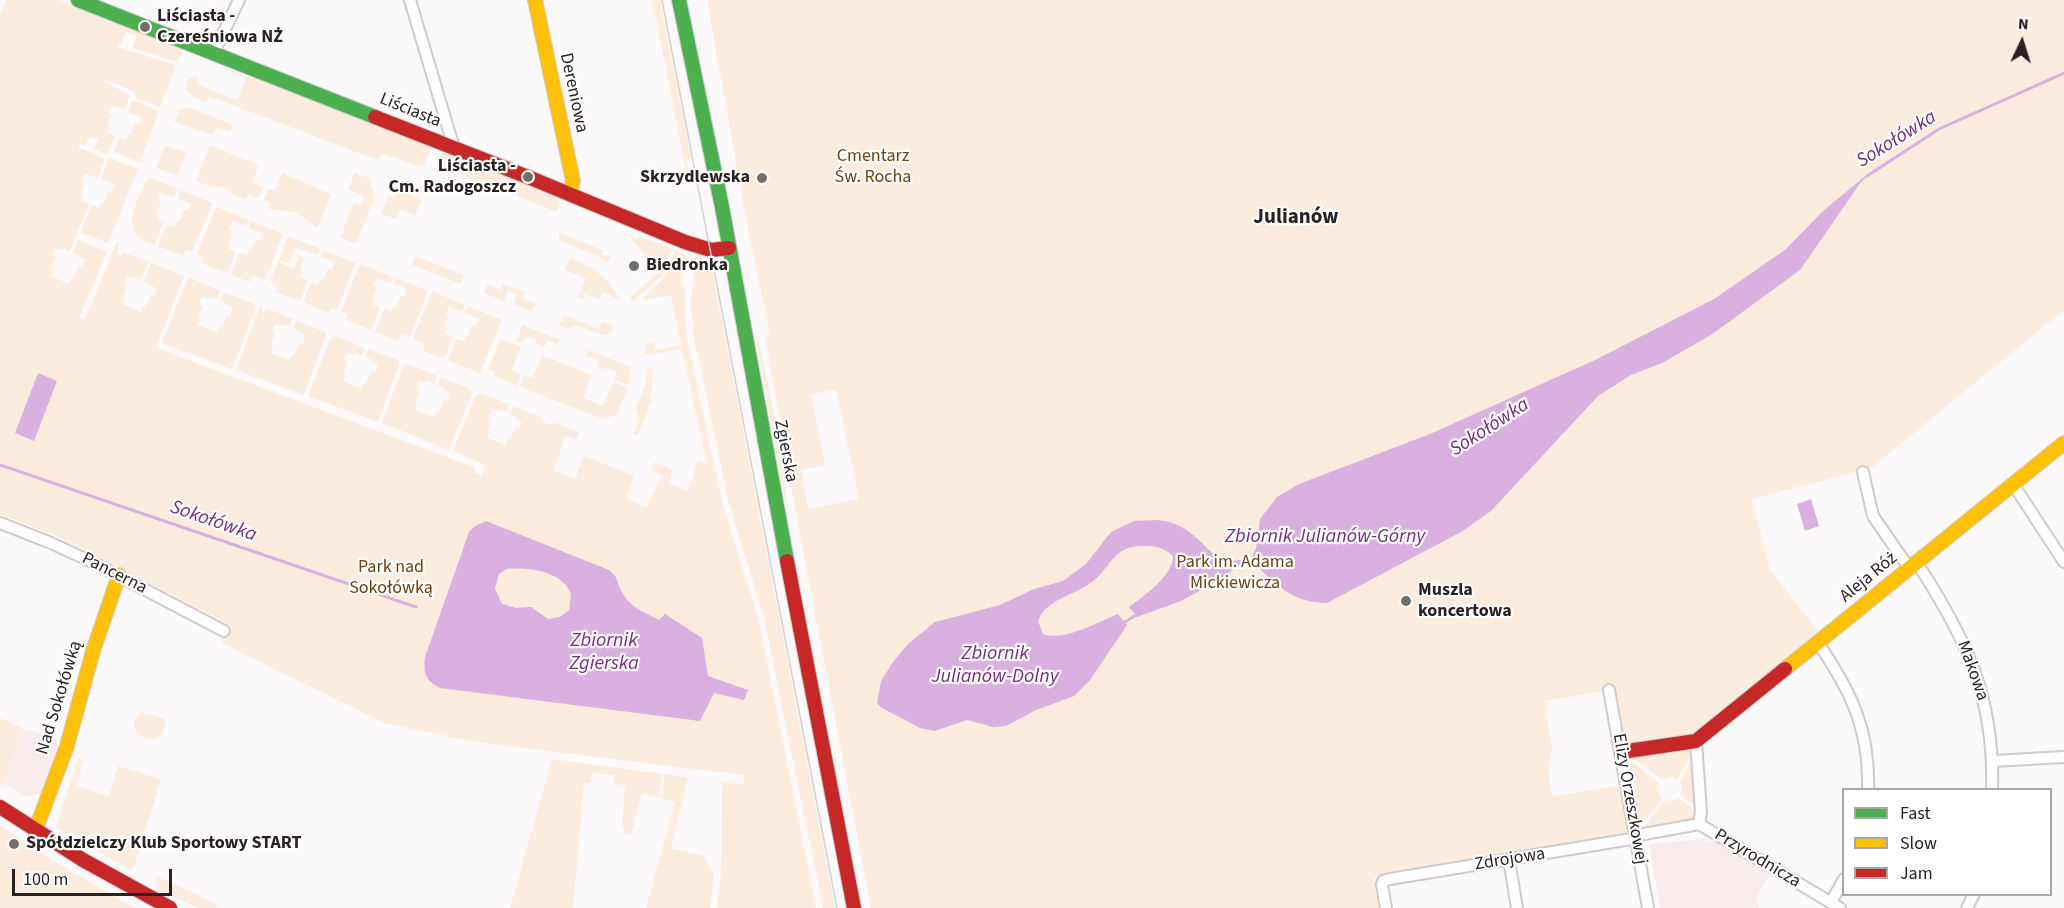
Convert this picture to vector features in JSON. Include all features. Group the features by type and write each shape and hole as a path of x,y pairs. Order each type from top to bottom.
{"street":[{"name":"Liściasta","path":"78,0 214,52 707,250 729,248"},
{"path":"214,52 239,0"},
{"path":"410,0 454,148"},
{"name":"Dereniowa","path":"535,0 573,181 569,194"},
{"name":"Zgierska","path":"679,0 729,248 854,908"},
{"name":"Aleja Róż","path":"1696,741 2064,443"},
{"name":"Makowa","path":"1863,472 1873,516 1945,605 1967,650 1981,686 1993,761 1992,788"},
{"path":"2013,484 2064,562"},
{"name":"Pancerna","path":"0,523 51,543 119,575 224,632"},
{"name":"Nad Sokołówką","path":"35,831 67,746 93,651 119,575"},
{"path":"1818,644 1845,684 1854,702 1868,756 1868,788"},
{"name":"Elizy Orzeszkowej","path":"1609,690 1648,908"},
{"path":"1621,752 1696,741 1701,812 1699,824"},
{"path":"1993,761 2064,757"},
{"path":"0,807 109,877 170,908"},
{"name":"Przyrodnicza","path":"1636,838 1644,834 1699,824 1835,905"},
{"name":"Zdrojowa","path":"1386,908 1383,881 1636,838"},
{"path":"1509,860 1517,908"},
{"path":"1835,905 1842,885"}],"shaded area":[{"path":"22,728 57,739 58,745 40,794 27,797 5,783"},
{"path":"1706,839 1707,842 1714,841 1770,875 1756,898 1759,908 1660,908 1649,844"}],"green space":[{"name":"Park nad Sokołówką","path":"7,0 59,0 183,49 178,62 132,48 137,36 126,32 121,44 117,47 176,65 160,107 135,97 135,92 105,79 104,82 130,95 125,110 111,105 108,112 112,114 107,133 115,136 106,154 94,149 98,139 90,136 85,146 80,144 78,147 105,159 98,178 84,173 82,181 85,182 81,200 89,204 70,251 55,248 52,255 56,257 51,276 69,284 79,266 83,268 85,260 73,252 78,240 107,252 79,318 85,320 117,242 120,243 116,254 121,256 123,252 148,262 141,280 127,277 124,284 127,286 123,305 141,312 151,295 154,296 157,289 144,281 151,263 184,276 156,348 476,468 474,473 481,476 485,465 453,451 476,395 480,393 509,404 506,412 492,409 487,438 505,445 515,428 519,429 522,422 510,414 513,406 542,417 541,421 553,426 554,422 579,432 576,440 565,436 554,470 575,479 584,456 634,476 626,499 647,507 662,475 651,470 654,462 672,469 669,484 688,491 698,461 707,464 684,358 681,349 650,355 645,353 644,347 654,342 656,350 681,345 671,295 645,300 644,297 664,278 675,250 685,254 688,265 684,265 681,286 685,287 687,338 723,506 758,618 816,908 717,908 721,874 722,783 744,784 744,775 475,742 384,723 221,642 227,624 221,620 59,537 0,514 0,14"},
{"path":"651,0 660,0 691,158 686,159 691,181 688,181"},
{"name":"Park im. Adama Mickiewicza","path":"707,0 2064,0 2064,310 1871,468 1752,499 1770,570 1818,631 1701,732 1628,746 1622,741 1611,690 1545,701 1551,744 1553,744 1548,769 1552,796 1621,786 1629,834 1374,878 1379,908 871,908 798,524 765,336 770,335 746,218","holes":["836,390 859,499 808,509 801,470 825,465 811,394"]},
{"path":"221,66 252,79 254,75 428,145 430,151 423,167 383,154 377,160 209,96 205,103 187,92 185,82 194,76 199,78 197,84 237,100 246,78"},
{"path":"132,100 159,111 140,162 114,152 119,137 126,140 128,134 131,135 135,123 139,124 142,117 128,112"},
{"path":"190,108 233,125 230,132 216,128 213,135 174,122 180,110"},
{"path":"165,145 186,153 177,176 156,168"},
{"path":"210,145 259,165 252,182 263,187 259,198 248,194 246,200 235,196 225,188 196,181"},
{"path":"447,151 556,196 560,204 557,212 436,164 439,155"},
{"path":"111,159 138,169 108,243 81,232 92,205 99,208 101,202 104,203 108,191 112,192 115,185 101,179 108,160"},
{"path":"282,173 331,194 317,228 296,212 268,209 270,203 264,200 268,189 275,191"},
{"path":"355,173 369,178 375,196 357,241 354,243 340,238 354,202 361,205 364,196 348,189"},
{"path":"148,177 178,189 174,197 160,192 158,199 161,201 157,219 164,222 154,245 139,238 133,230 132,223 135,207"},
{"path":"180,190 213,203 192,252 186,250 183,256 158,246 167,224 175,227 184,210 188,211 191,204 177,198"},
{"path":"397,190 422,199 415,216 400,209 396,219 381,214 388,195 395,197"},
{"path":"216,207 249,220 246,226 232,221 229,229 232,231 228,249 236,252 227,273 201,263 203,257 197,254"},
{"path":"251,221 283,234 265,280 253,276 250,282 231,275 239,253 247,256 256,240 260,241 262,233 249,228"},
{"path":"559,232 604,251 602,254 612,258 606,263 596,255 563,242 559,239"},
{"path":"627,234 638,239 639,236 672,249 662,276 632,302 630,297 659,272"},
{"path":"288,236 321,249 318,255 295,248 288,263 279,260"},
{"path":"323,250 356,263 337,310 331,308 329,313 303,302 311,282 318,285 328,269 332,270 335,262 321,257"},
{"path":"299,254 304,259 300,277 308,281 300,301 275,292 278,285 270,282 278,262 294,269"},
{"path":"696,254 710,259 835,908 823,908 764,617 729,504 694,337 691,302"},
{"path":"415,256 464,275 461,284 412,265"},
{"path":"570,258 598,273 619,297 614,299 603,292 600,300 585,294 583,299 578,297 586,278 565,270"},
{"path":"360,264 393,277 391,283 377,278 374,285 377,286 373,305 380,308 371,330 345,320 347,314 341,311"},
{"path":"188,277 221,291 217,299 202,296 199,304 203,306 198,325 217,332 219,326 222,327 226,315 230,316 233,308 220,300 224,292 257,305 232,369 162,343"},
{"path":"396,278 428,291 410,337 401,334 398,341 375,332 384,309 391,312 401,296 404,297 407,289 394,284"},
{"path":"487,284 501,290 503,284 525,292 523,299 536,304 532,312 514,304 517,294 508,291 504,301 484,293"},
{"path":"432,291 465,305 462,312 449,307 446,314 449,316 445,334 452,337 444,359 423,351 425,344 413,339"},
{"path":"260,306 263,307 262,311 265,312 266,308 293,319 290,327 275,324 272,332 275,334 271,353 289,360 299,343 303,344 305,336 293,328 296,320 327,333 304,395 236,370"},
{"path":"468,306 502,320 480,373 448,360 456,339 464,341 472,325 476,326 479,319 465,313"},
{"path":"563,315 599,329 602,322 615,326 606,336 574,325 570,329 559,326"},
{"path":"523,325 560,340 558,345 547,340 545,347 536,343 537,340 525,336 522,343 516,341"},
{"path":"336,336 365,348 362,356 347,353 344,360 348,362 343,381 361,389 371,371 375,372 378,365 365,357 368,349 398,360 399,365 378,422 308,396 330,339"},
{"path":"756,338 758,338 776,425 787,513"},
{"path":"500,339 521,347 512,370 521,374 517,386 494,376 495,372 488,369"},
{"path":"588,350 631,367 628,385 614,379 617,372 596,366 598,360 586,356"},
{"path":"542,355 592,375 583,398 603,406 613,382 628,388 616,415 605,419 598,417 520,387 525,376 533,378"},
{"path":"408,364 437,376 434,384 419,381 417,389 420,390 415,410 434,417 436,411 439,412 443,400 447,401 450,393 437,385 441,377 470,389 472,394 449,450 382,423 403,367"},
{"path":"653,366 651,402 638,435 634,434 639,420 636,418 638,412 635,410 645,386 648,370"},
{"path":"141,712 164,719 164,730 160,736 153,739 145,738 135,729 135,721"},
{"path":"0,718 22,728 5,783 0,786"},
{"path":"1689,749 1692,754 1677,779 1671,777 1662,780 1632,757"},
{"path":"78,758 84,760 76,786 109,796 118,766 161,779 134,867 130,870 56,828"},
{"path":"1693,758 1697,808 1680,795 1682,789 1680,782"},
{"path":"552,759 663,774 659,797 642,793 631,835 624,834 624,827 622,827 625,785 614,784 614,775 592,773 591,783 584,783 573,908 510,908"},
{"path":"1630,760 1659,783 1658,792 1663,799 1641,825 1638,820 1629,769"},
{"path":"665,774 688,778 671,848 704,856 714,875 710,908 646,908 675,802 661,798"},
{"path":"1678,798 1697,812 1693,819 1643,828 1665,800 1672,801"},
{"path":"0,825 57,863 135,908 0,908"},
{"path":"158,877 217,904 216,908 198,908 157,890 155,887"}],"water":[{"name":"Zbiornik Julianów-Górny","path":"1869,173 1800,270 1711,335 1662,363 1631,375 1598,396 1491,511 1461,532 1327,603 1306,600 1289,593 1258,567 1255,567 1252,556 1256,549 1260,519 1277,497 1299,484 1430,434 1595,360 1714,299 1785,250 1823,211"},
{"path":"38,373 57,381 34,441 15,433"},
{"path":"1811,499 1819,526 1805,531 1797,504"},
{"name":"Zbiornik Julianów-Dolny","path":"1157,520 1185,529 1221,560 1242,560 1243,565 1234,568 1227,576 1181,601 1137,617 1129,607 1163,578 1172,563 1173,556 1158,547 1136,546 1119,553 1089,584 1053,603 1038,621 1043,634 1051,636 1070,633 1118,614 1127,625 1090,680 1074,696 1036,710 1006,726 993,727 967,720 935,731 920,728 882,708 877,703 881,681 893,662 908,644 935,622 1000,605 1034,589 1063,581 1086,564 1111,532 1134,521"},
{"name":"Zbiornik Zgierska","path":"486,521 609,570 616,577 624,596 637,608 659,620 665,614 702,638 708,676 748,690 744,700 714,693 700,721 440,688 435,685 426,676 425,657 469,532","holes":["507,569 544,572 560,580 571,594 569,610 560,617 548,619 531,607 516,608 502,604 495,589 499,574"]}],"waterway":[{"name":"Sokołówka","path":"1867,176 1939,129 2064,73"},
{"name":"Sokołówka","path":"0,465 416,607"},
{"name":"Sokołówka","path":"1241,563 1255,560"},
{"name":"Sokołówka","path":"1123,623 1138,614"}],"tram line":[{"path":"662,0 837,908"}],"traffic: fast":[{"path":"78,0 375,117"},
{"path":"679,0 722,207 787,561"}],"traffic: slow":[{"path":"535,0 573,181 569,194"},
{"path":"1785,669 2064,443"},
{"path":"35,831 67,746 93,651 119,575"}],"traffic: jam":[{"path":"375,117 685,242 711,250 729,248"},
{"path":"787,561 854,908"},
{"path":"1621,752 1696,741 1785,669"},
{"path":"0,807 83,860 170,908"}],"place":[{"name":"Liściasta - Czereśniowa NŻ","path":"145,27"},
{"name":"Liściasta - Cm. Radogoszcz","path":"528,177"},
{"name":"Skrzydlewska","path":"762,178"},
{"name":"Biedronka","path":"634,266"},
{"name":"Muszla koncertowa","path":"1406,601"},
{"name":"Spółdzielczy Klub Sportowy START","path":"14,844"}],"district":[{"name":"Julianów","path":"1296,218"}],"park label":[{"name":"Cmentarz Św. Rocha","path":"873,167"}]}
